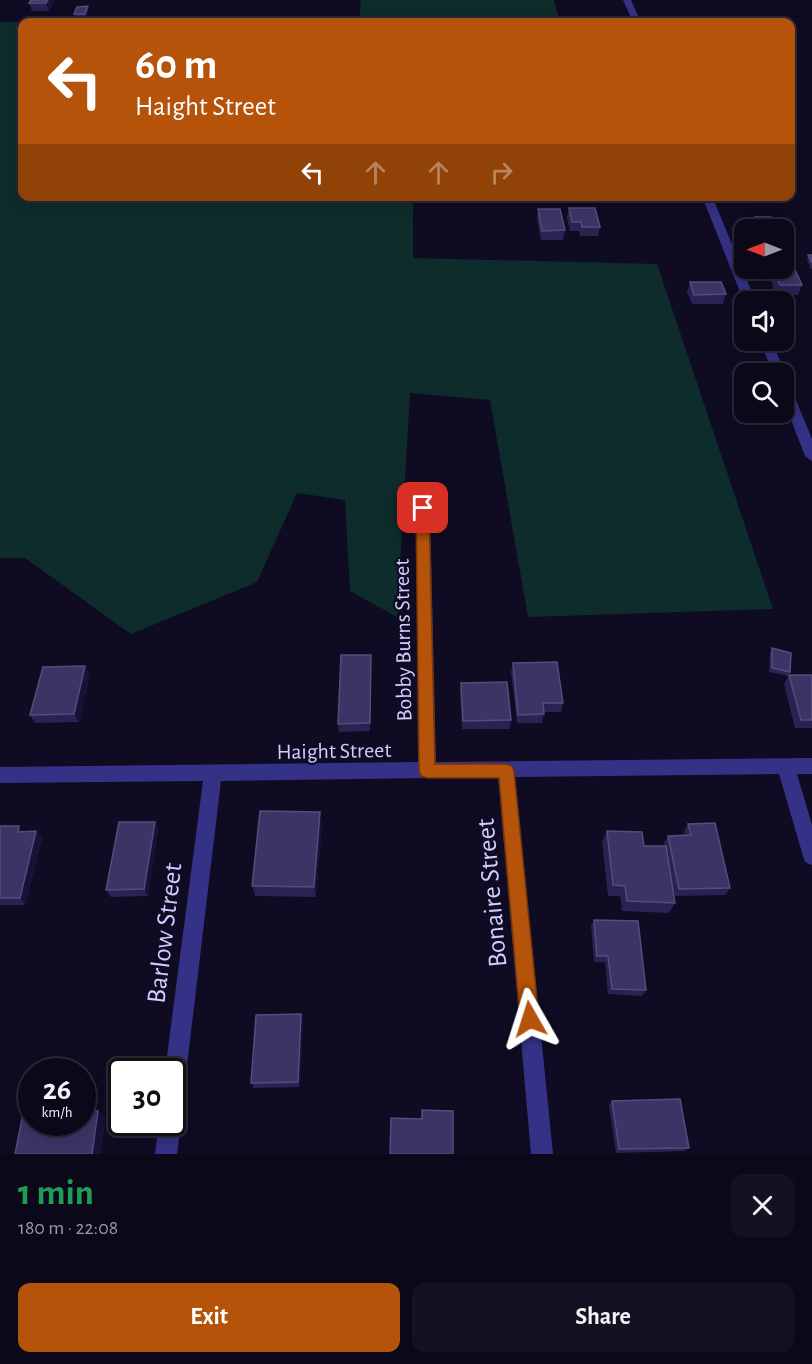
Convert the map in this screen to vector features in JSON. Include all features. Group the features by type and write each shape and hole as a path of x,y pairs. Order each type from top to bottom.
{"street":[{"path":"627,0 635,18"},
{"path":"709,201 746,291"},
{"path":"794,411 812,456"},
{"name":"Bobby Burns Street","path":"423,508 427,771"},
{"name":"Haight Street","path":"0,775 812,766"},
{"path":"786,767 812,856"},
{"name":"Bonaire Street","path":"506,771 542,1154"},
{"name":"Barlow Street","path":"177,1058 213,774"},
{"path":"166,1154 168,1136"}],"green space":[{"path":"361,0 554,0 559,18 359,18"},
{"path":"0,22 18,22 18,201 413,201 413,258 657,264 773,609 528,617 490,400 410,393 397,617 350,591 345,500 297,493 257,582 131,634 25,558 0,558"}],"building":[{"path":"31,0 48,0 46,3 29,3"},
{"path":"88,6 85,14 74,14 77,7"},
{"path":"569,208 595,208 600,227 582,227 581,222 572,222"},
{"path":"538,209 560,209 565,230 542,231"},
{"path":"755,217 771,217 772,219 756,219"},
{"path":"794,267 802,285 780,285 778,279 794,279"},
{"path":"690,282 721,282 726,294 694,295"},
{"path":"772,648 791,653 790,672 772,668"},
{"path":"341,655 371,655 370,723 338,724"},
{"path":"557,662 563,703 543,703 544,714 518,715 513,663"},
{"path":"85,666 74,714 30,715 43,667"},
{"path":"789,675 812,675 812,720 801,720"},
{"path":"507,682 511,720 463,721 461,683"},
{"path":"260,811 320,812 314,887 252,886"},
{"path":"119,822 155,822 144,889 106,890"},
{"path":"715,823 730,888 679,889 668,836 691,835 688,824"},
{"path":"0,826 19,826 18,832 36,831 20,898 0,898"},
{"path":"607,831 642,832 644,846 666,846 675,903 627,901 625,886 613,885"},
{"path":"594,920 638,921 646,990 612,989 608,956 597,956"},
{"path":"301,1014 298,1082 251,1083 256,1015"},
{"path":"680,1099 689,1148 619,1149 612,1101"},
{"path":"422,1110 453,1111 453,1154 390,1154 391,1118 422,1119"},
{"path":"19,1136 95,1136 92,1154 15,1154"}],"route":[{"path":"423,508 427,771 506,771 530,1019"}]}
